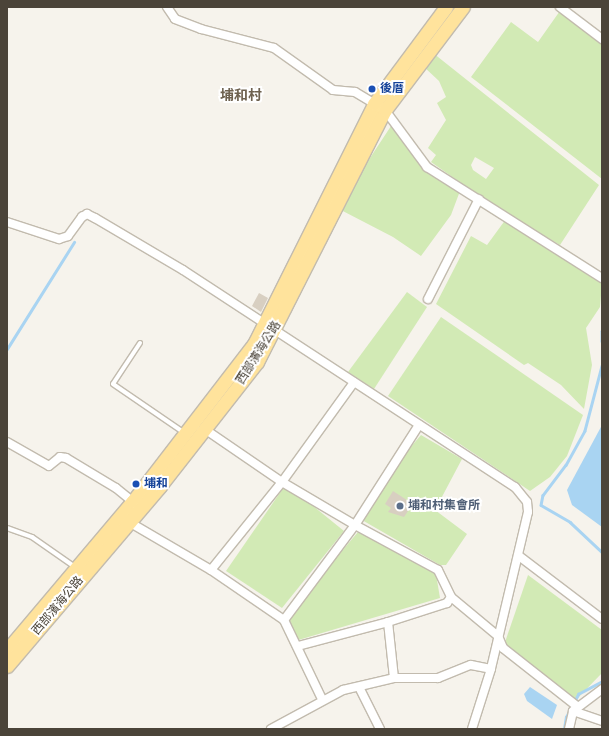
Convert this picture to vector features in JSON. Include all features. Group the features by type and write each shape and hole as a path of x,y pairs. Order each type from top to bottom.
{"main road":[{"name":"西部濱海公路","path":"7,650 206,430 257,362 271,326 380,107 446,7"},
{"name":"西部濱海公路","path":"380,107 463,7"},
{"name":"西部濱海公路","path":"7,666 80,571 129,522 137,505 185,433 254,344 271,326"}],"street":[{"path":"167,7 175,19 201,30 274,48 318,82 333,90 355,92 380,107 427,167 602,278"},
{"path":"560,7 602,39"},
{"path":"428,300 479,199"},
{"path":"7,222 64,238 87,214 183,270 271,326 515,487 523,496 528,512 519,556 476,728"},
{"path":"211,570 282,482 354,382"},
{"path":"284,620 356,525 419,425"},
{"path":"185,433 206,430 282,482 438,570 451,597 498,636 503,648 576,709 602,722"},
{"path":"7,442 49,466 60,457 66,458 116,488 137,505"},
{"path":"129,522 211,570 284,620 298,646 322,699"},
{"path":"519,556 602,619"},
{"path":"298,646 388,622 447,603 451,597"},
{"path":"388,622 394,678"},
{"path":"271,729 322,699 359,687 394,678 438,678 471,665 491,669"},
{"path":"359,687 380,729"},
{"path":"569,729 576,709 602,689"}],"lane":[{"path":"140,343 113,384 185,433"},
{"path":"7,528 32,538 80,571"}],"green space":[{"path":"562,8 602,39 602,179 471,77 511,22 538,42"},
{"path":"433,53 599,185 560,245 501,211 431,162 436,155 428,148 446,120 437,103 446,97 439,81 423,66","holes":["475,157 494,168 486,179 473,170 471,165"]},
{"path":"393,123 427,171 460,191 451,215 421,256 393,237 337,208"},
{"path":"506,219 602,284 600,307 586,328 592,365 584,409 561,385 528,363 524,365 436,304 471,236 487,245"},
{"path":"407,292 427,307 374,389 348,372"},
{"path":"441,317 583,415 567,456 550,477 530,491 388,396"},
{"path":"421,435 462,459 435,510 467,534 446,565 440,565 362,520 385,477"},
{"path":"286,484 344,531 282,608 226,571"},
{"path":"358,532 435,568 440,598 295,641 287,616"},
{"path":"528,575 602,630 602,673 573,703 503,648"}],"water":[{"path":"602,425 602,527 572,505 567,490"},
{"path":"530,687 557,705 552,719 527,701 524,694"}],"building":[{"path":"259,293 268,298 261,312 252,306"},
{"name":"埔和村集會所","path":"393,491 413,504 404,517 388,512 391,508 385,504"}],"waterway":[{"path":"7,349 74,242"},
{"path":"602,331 602,341"},
{"path":"602,366 585,431 566,465 543,495 541,505 570,522 602,552"},
{"path":"564,729 566,717 578,694 602,681"}],"place":[{"name":"後厝","path":"372,89"},
{"name":"埔和","path":"136,484"},
{"name":"埔和村集會所","path":"400,506"}],"district":[{"name":"埔和村","path":"241,95"}]}
